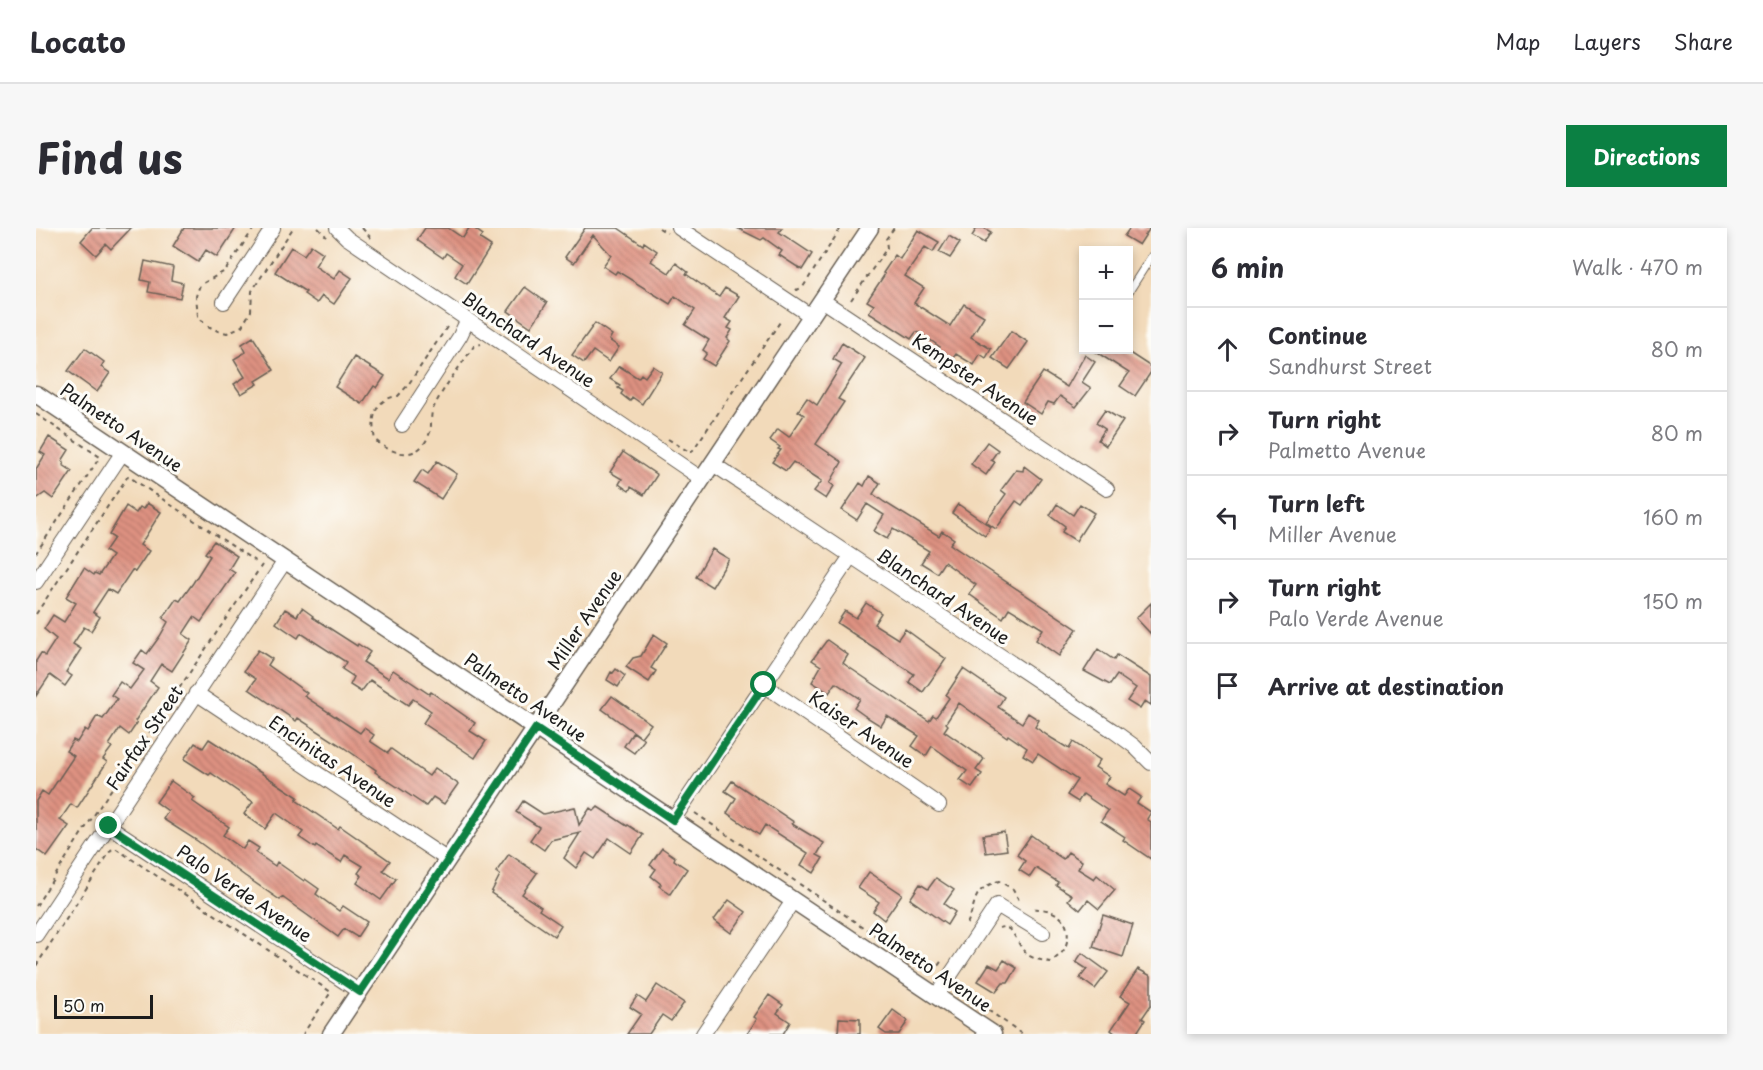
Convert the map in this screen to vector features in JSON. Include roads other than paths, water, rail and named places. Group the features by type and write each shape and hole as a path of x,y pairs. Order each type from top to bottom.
{"street":[{"path":"224,302 273,228"},
{"name":"Blanchard Avenue","path":"337,228 347,238 467,321 702,479"},
{"path":"679,228 811,316"},
{"name":"Miller Avenue","path":"331,1034 870,228"},
{"name":"Kempster Avenue","path":"822,300 1107,489"},
{"path":"402,425 460,336 467,321"},
{"name":"Palmetto Avenue","path":"36,394 993,1034"},
{"path":"36,582 123,452"},
{"name":"Blanchard Avenue","path":"713,464 1112,730 1134,746 1151,763"},
{"path":"673,820 850,556"},
{"name":"Fairfax Street","path":"36,935 285,561"},
{"name":"Kaiser Avenue","path":"764,685 939,805"},
{"name":"Encinitas Avenue","path":"196,693 448,860"},
{"name":"Palo Verde Avenue","path":"109,826 360,992"},
{"path":"703,1034 793,901"},
{"path":"937,995 997,904 1043,933"}],"lane":[{"path":"1133,285 1151,257"}]}
